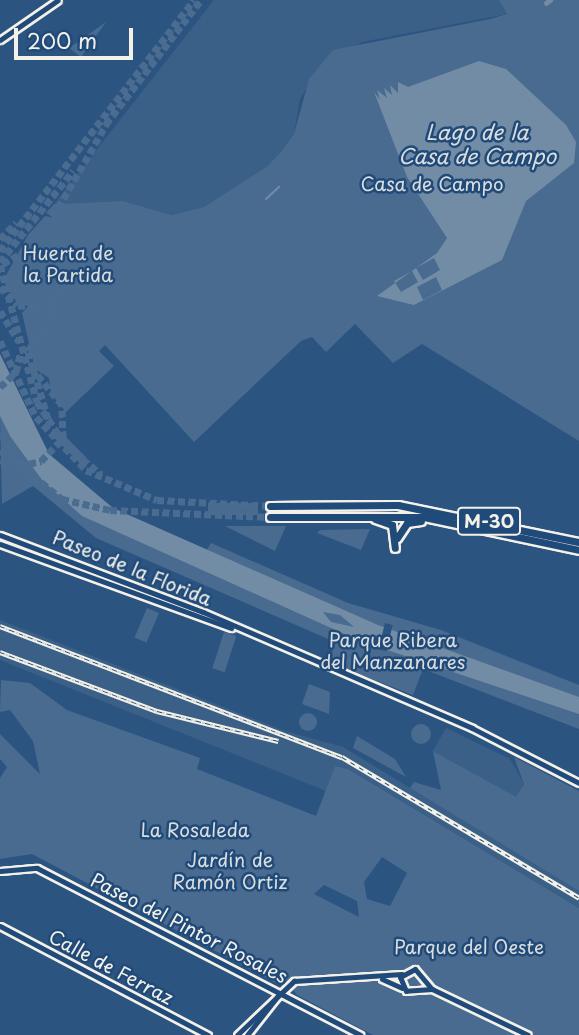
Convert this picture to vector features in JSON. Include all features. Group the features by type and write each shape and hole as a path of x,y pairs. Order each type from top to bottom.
{"highway":[{"name":"M-30","path":"270,506 398,505 579,542"},
{"name":"M-30","path":"270,517 336,516 453,523 579,550"},
{"path":"336,516 389,522 395,548 407,523 453,523"}],"main road":[{"path":"0,40 58,0"},
{"name":"Paseo de la Florida","path":"0,535 373,686 579,783"},
{"name":"Paseo de la Florida","path":"0,544 250,635"},
{"name":"Paseo del Pintor Rosales","path":"0,872 37,868 360,1035"},
{"name":"Calle de Ferraz","path":"0,926 208,1035"},
{"path":"237,1035 280,992 315,978 383,979 415,969 432,989 528,1035"},
{"path":"402,974 403,988"},
{"path":"383,979 403,988 432,989"},
{"path":"417,990 423,979"},
{"path":"247,1035 280,992"}],"shaded area":[{"path":"214,0 499,0 507,14 362,42 318,69 300,99 294,134 269,166 204,207 171,215 123,201 54,204"},
{"path":"0,620 285,731 343,747 579,891 579,908 348,769 335,766 326,791 0,660"},
{"path":"446,728 510,759 524,784 516,798 433,751"}],"green space":[{"name":"Casa de Campo","path":"499,0 579,0 579,441 422,344 393,363 355,324 326,352 312,337 301,341 194,442 105,345 99,351 114,366 66,412 51,394 49,378 35,369 22,313 28,306 17,303 3,281 28,235 45,216 55,218 46,213 54,204 123,201 171,215 204,207 268,166 282,150 294,134 309,79 333,50 507,14"},
{"path":"106,22 81,57 69,48"},
{"name":"Parque Ribera del Manzanares","path":"0,416 10,436 113,508 206,551 211,543 348,603 441,630 579,685 579,729 423,669 413,695 329,662 335,642 96,538 33,486 2,504"},
{"path":"57,428 87,458 80,464 51,434"},
{"path":"208,503 258,503 258,515 208,515"},
{"path":"225,526 286,526 275,551"},
{"path":"370,529 361,550 317,533 320,530"},
{"path":"147,608 159,613 146,643 134,637"},
{"path":"224,632 236,636 225,672 212,668"},
{"name":"Parque del Oeste","path":"1,680 30,683 67,710 200,758 197,769 316,816 335,766 348,769 579,908 579,1035 373,1035 297,995 286,980 276,983 32,854 0,859 0,778 7,767 0,759 0,734 40,774 33,741 10,710 0,712","holes":["382,857 407,873 390,906 367,899 364,882","324,885 357,901 359,917 314,894"]},
{"path":"309,684 330,692 329,714 302,704"},
{"path":"308,713 314,716 317,722 314,728 308,731 302,728 299,722 302,716"},
{"path":"417,724 425,724 431,734 425,744 417,744 411,738 411,730"},
{"path":"357,736 395,759 406,777 353,748"},
{"path":"433,751 516,797 524,784 514,757 579,791 579,891 410,788 414,782 441,790"}],"water":[{"name":"Lago de la Casa de Campo","path":"479,61 506,69 566,125 576,142 574,163 526,201 502,260 414,305 377,296 395,283 401,292 418,282 411,271 437,253 447,238 407,177 374,92 380,100 377,90 387,98 384,88 392,95 390,85 398,93 398,82 408,87","holes":["434,258 440,270 423,280 416,268","436,277 442,290 423,300 417,287"]},
{"path":"0,354 49,454 113,508 378,625 579,697 579,714 360,641 82,516 42,480 10,436 0,416","holes":["323,612 340,615 354,627 331,622"]}],"pier":[{"path":"385,623 393,625 386,651 378,649"}],"waterway":[{"path":"546,3 550,0"},
{"path":"266,199 279,187"}],"tunnel":[{"path":"0,251 194,0"},
{"path":"106,124 201,0"},
{"path":"48,419 28,351 72,284 53,217 107,123"},
{"path":"0,262 73,171"},
{"path":"0,239 16,223"},
{"path":"0,287 18,305 36,308 52,304 66,283 63,266 44,250 27,250 1,265"},
{"path":"0,265 37,402 66,446 101,474"},
{"path":"0,311 19,342"},
{"path":"0,341 36,417 86,470 157,500 270,506"},
{"path":"0,387 16,372 20,354"},
{"path":"0,460 19,466 41,461 63,438 62,405 32,368"},
{"path":"0,433 25,469 62,499 110,510 270,517"},
{"path":"0,450 37,485"}],"railway":[{"path":"0,626 342,757 579,898"},
{"path":"0,652 157,711 278,741"}],"park label":[{"name":"Huerta de la Partida","path":"68,264"},
{"name":"La Rosaleda","path":"195,830"},
{"name":"Jardín de Ramón Ortiz","path":"230,871"}]}
